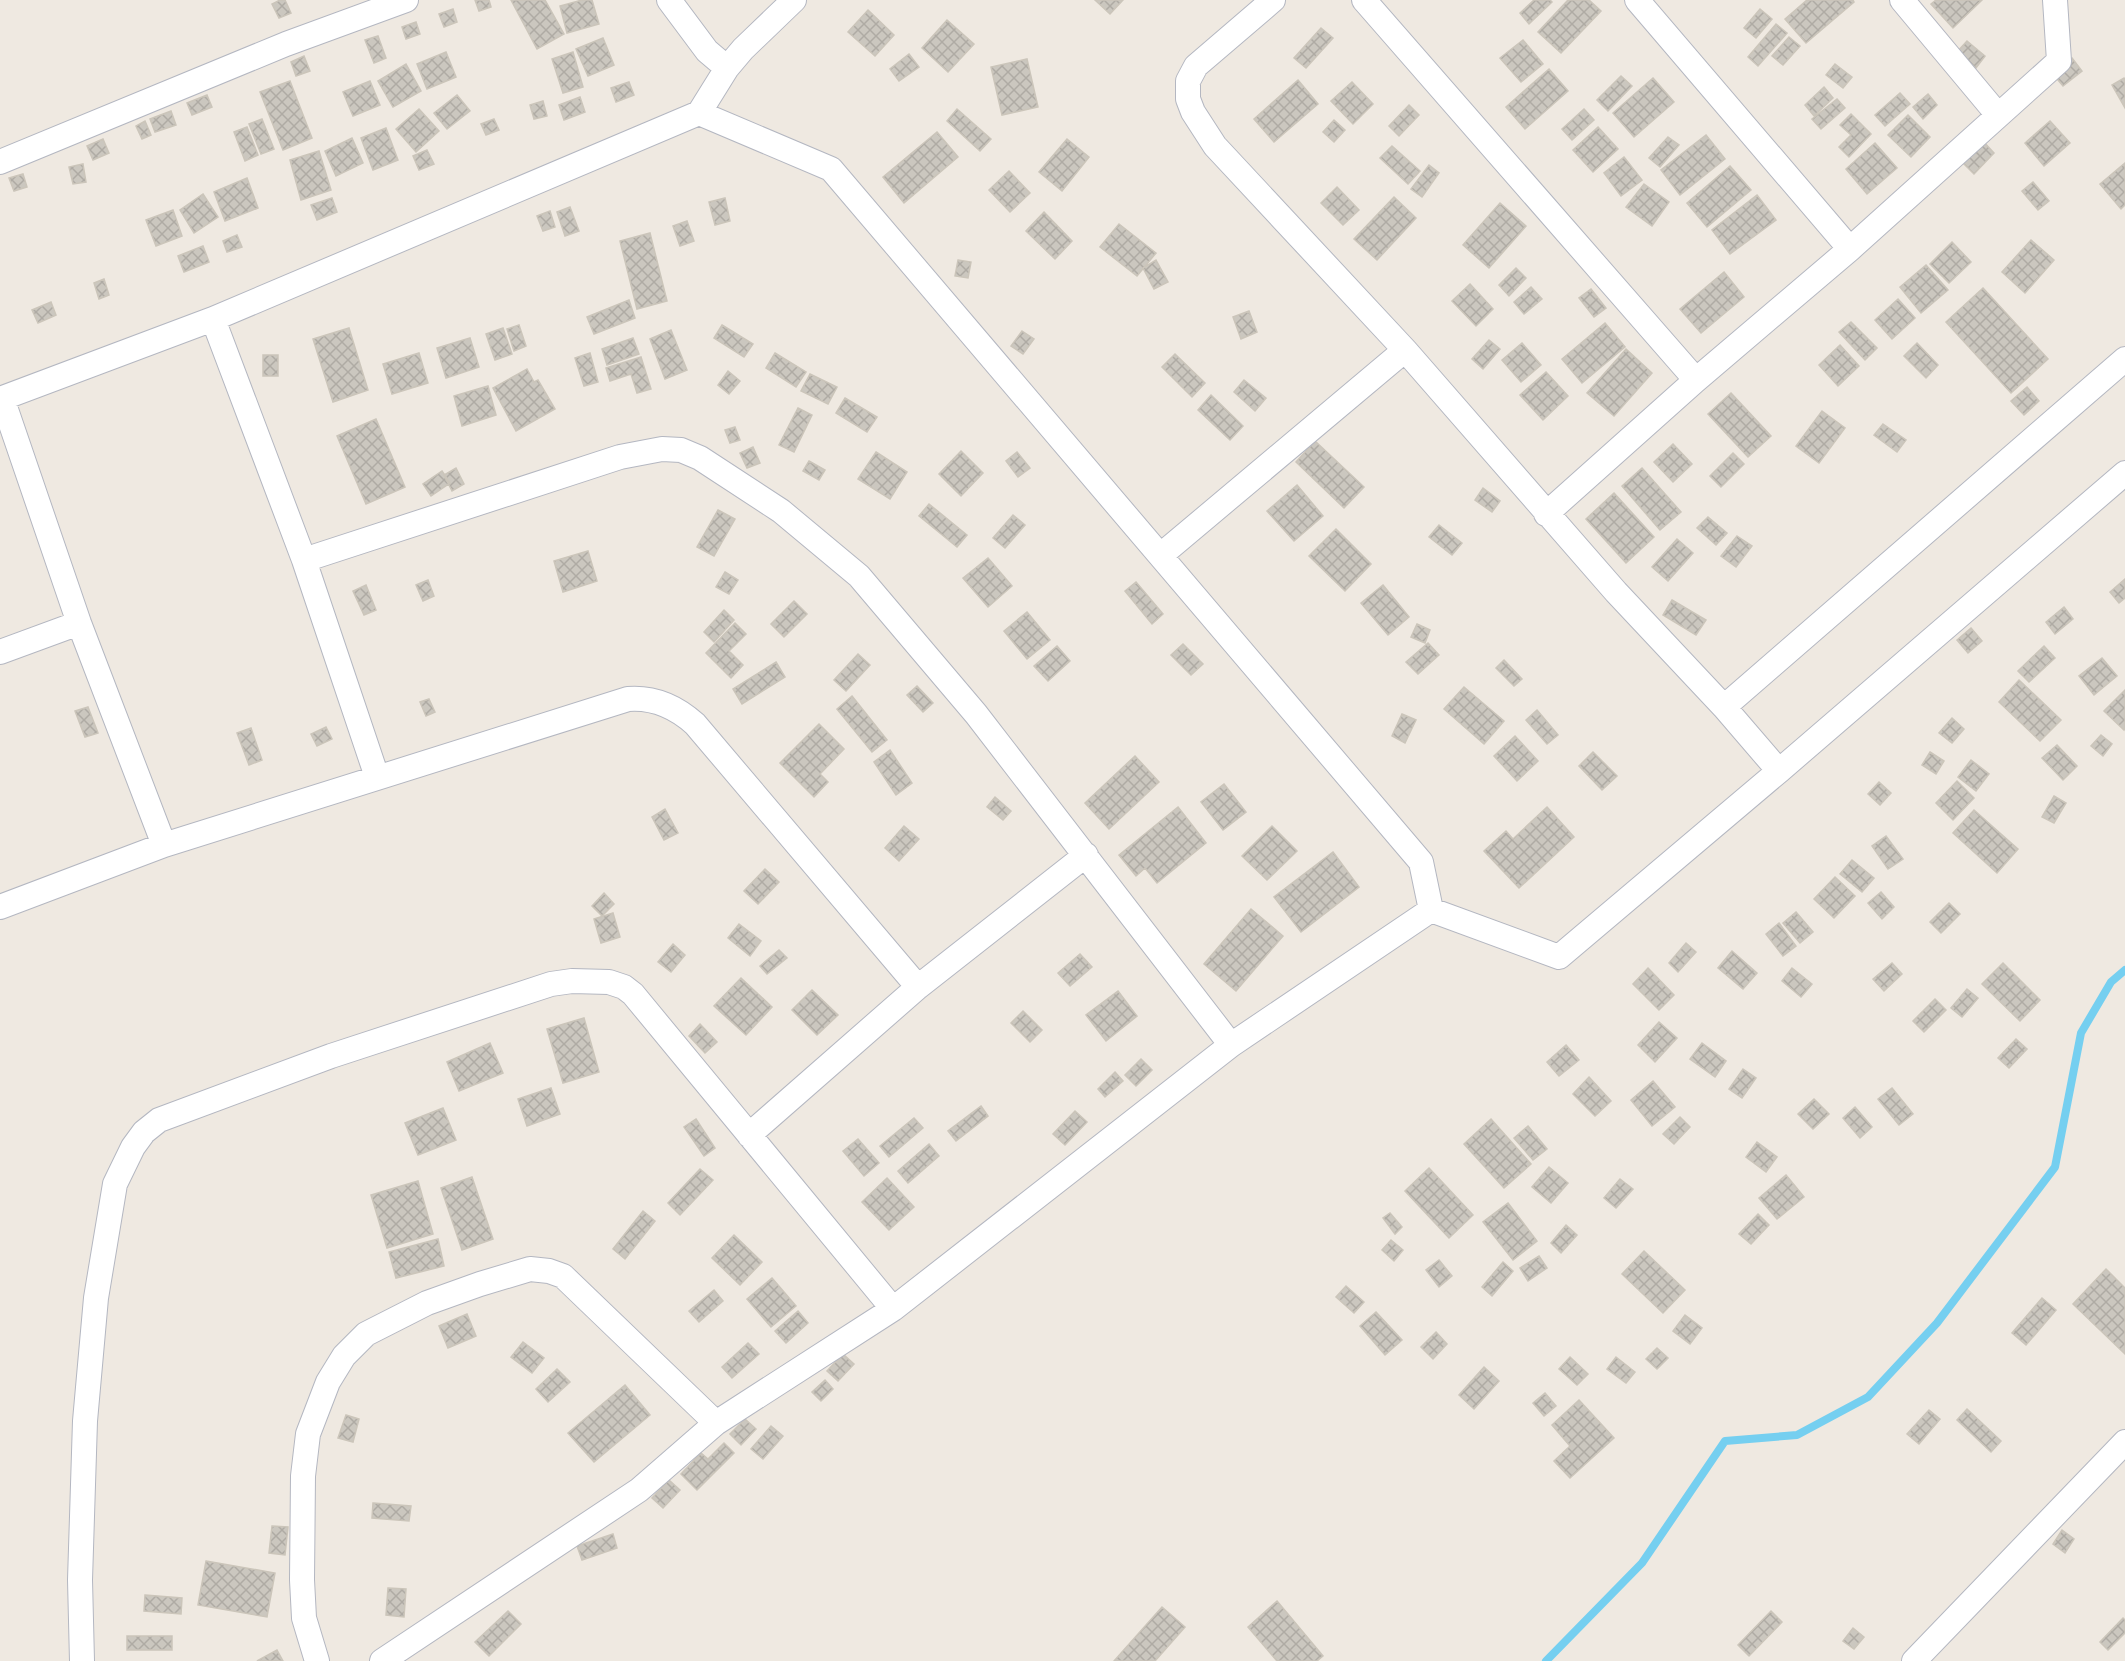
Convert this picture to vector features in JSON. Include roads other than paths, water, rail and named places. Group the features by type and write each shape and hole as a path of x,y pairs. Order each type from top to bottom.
{"street":[{"path":"0,162 286,44 406,0"},
{"path":"669,0 707,51 727,68"},
{"path":"164,845 79,623 1,399 213,319 699,113 727,68 743,49 794,0"},
{"path":"1273,0 1196,66 1188,81 1188,99 1193,112 1215,146 1404,350 1546,514 1724,706 1779,771"},
{"path":"1364,0 1696,380"},
{"path":"1637,0 1850,249"},
{"path":"1902,0 1998,115"},
{"path":"1546,514 1696,380 1850,249 2060,61 2055,0"},
{"path":"699,113 831,169 1421,862 1431,910"},
{"path":"213,319 304,560 377,777"},
{"path":"1161,555 1404,350"},
{"path":"1724,706 2125,359"},
{"path":"304,560 620,457 662,450 681,450 700,458 781,512 859,576 976,714 1231,1045"},
{"path":"1431,910 1559,957 2125,473"},
{"path":"0,652 79,623"},
{"path":"0,907 164,845 628,699 640,698 681,711 695,724 918,987"},
{"path":"749,1135 918,987 1086,855"},
{"path":"382,1661 639,1490 716,1423 893,1309 1231,1045 1431,910"},
{"path":"82,1661 80,1580 84,1444 96,1298 116,1185 133,1147 150,1125 159,1120 331,1056 551,984 591,981 616,983 633,994 893,1309"},
{"path":"317,1661 304,1618 302,1580 303,1476 308,1434 328,1382 344,1356 366,1334 427,1304 480,1284 530,1269 549,1271 563,1276 716,1423"},
{"path":"1914,1661 2125,1442"}],"waterway":[{"path":"1546,1661 1642,1563 1725,1441 1797,1435 1868,1397 1937,1323 2055,1167 2081,1033 2111,982 2125,970"}]}
